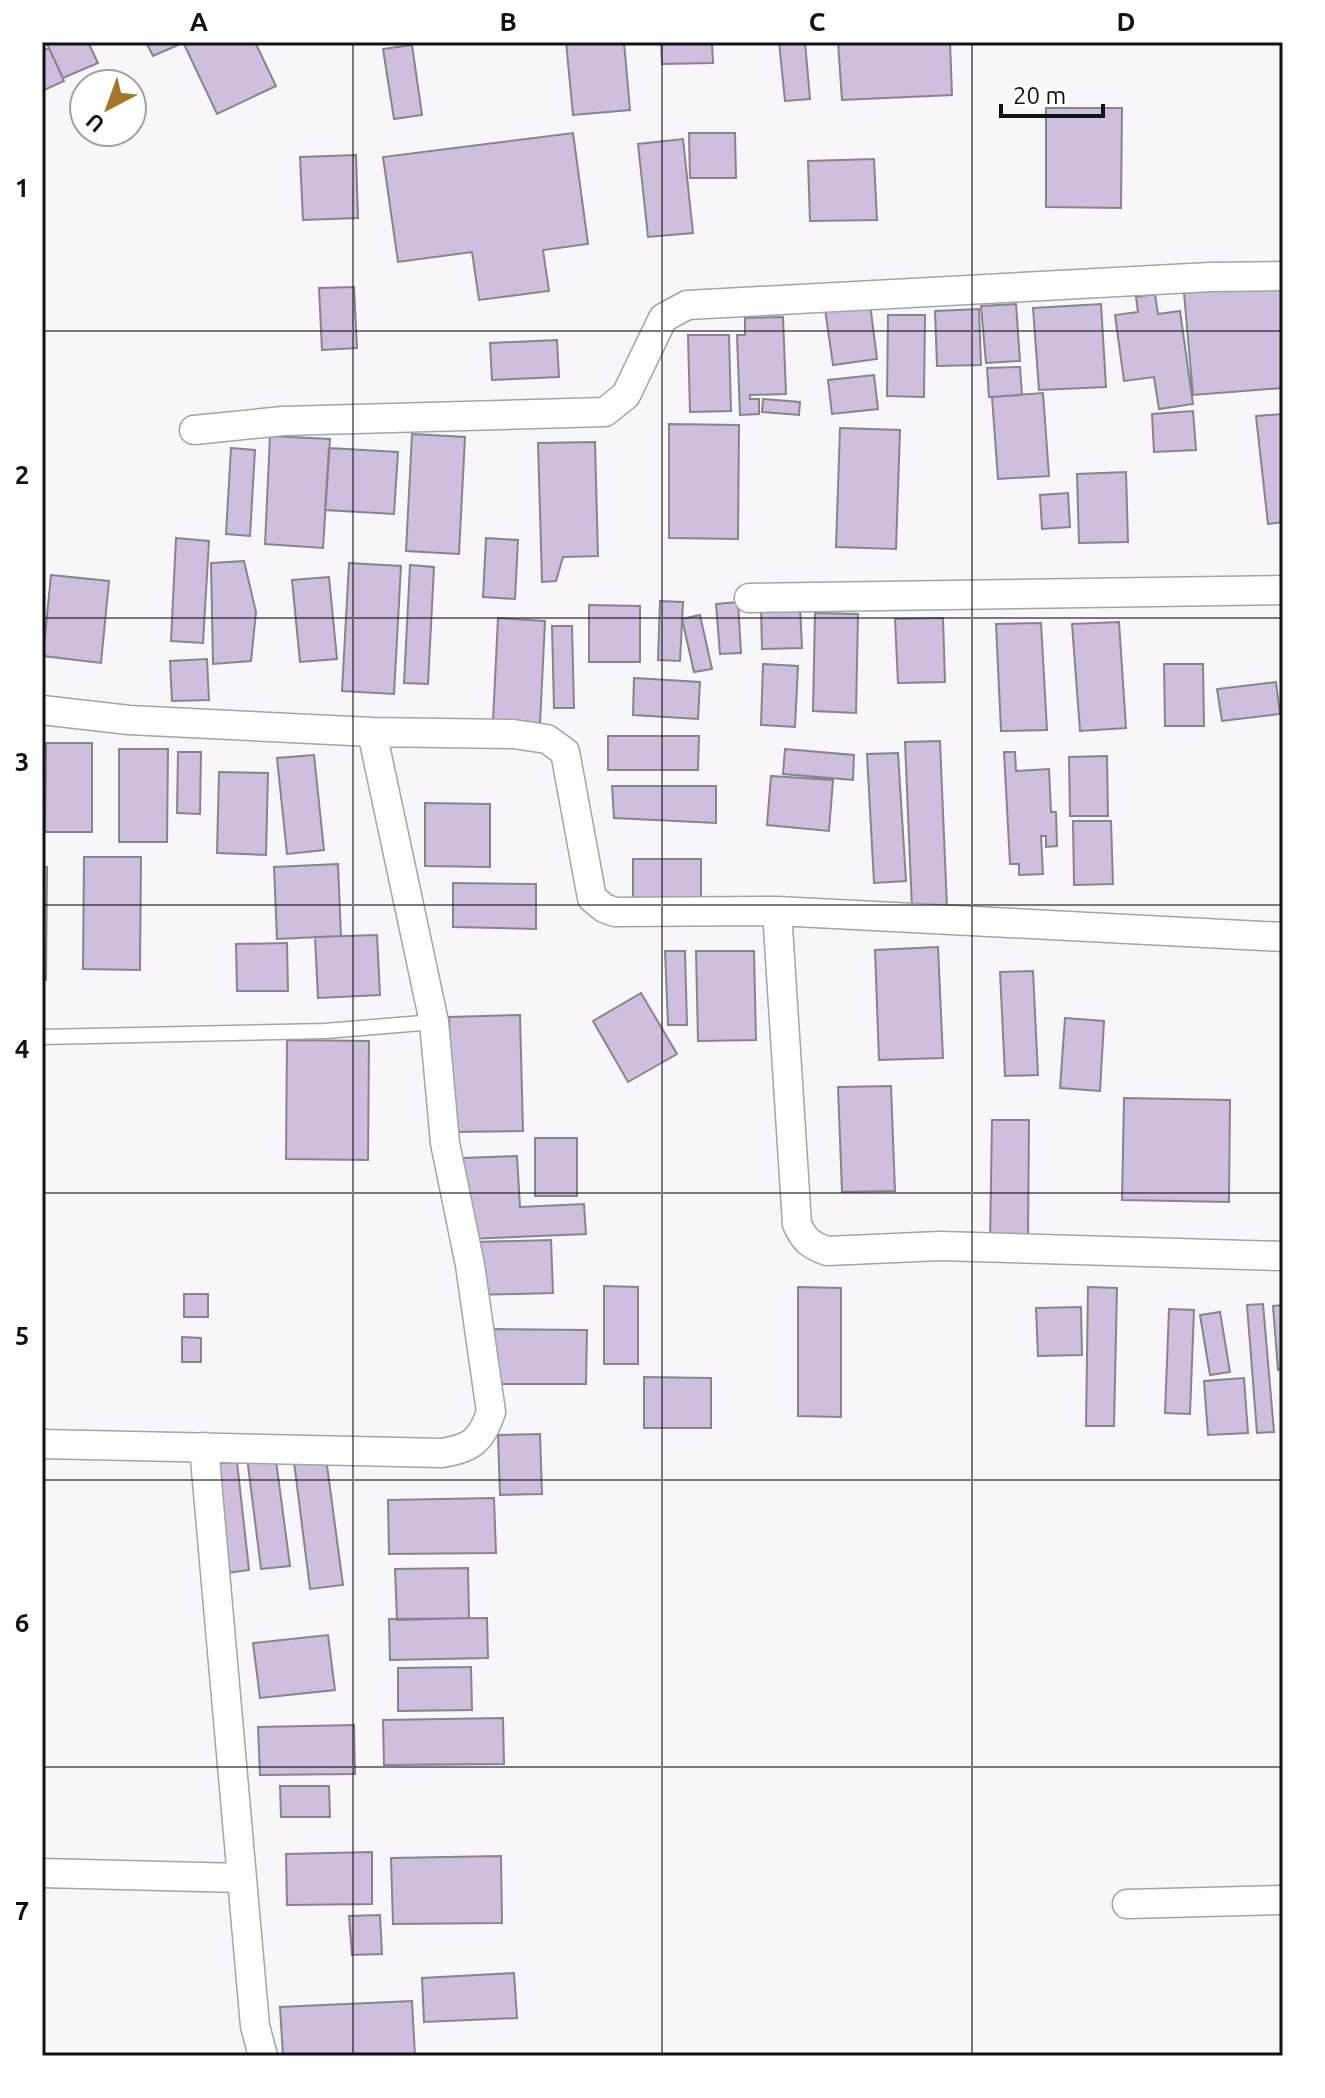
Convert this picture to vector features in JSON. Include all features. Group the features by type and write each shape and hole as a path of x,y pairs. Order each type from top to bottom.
{"street":[{"path":"194,430 283,421 605,412 626,395 663,318 687,305 1210,277 1283,276"},
{"path":"749,598 1283,590"},
{"path":"42,710 129,720 372,732 513,734 547,739 565,752 592,898 615,912 777,911 1283,937"},
{"path":"42,1444 442,1453 462,1450 476,1442 485,1429 491,1412 470,1265 445,1143 434,1022 372,732"},
{"path":"777,911 795,1207 797,1224 807,1242 827,1251 940,1246 1283,1256"},
{"path":"204,1447 255,2026 263,2056"},
{"path":"42,1873 241,1878"},
{"path":"1127,1904 1283,1900"}],"lane":[{"path":"42,1037 325,1031 434,1022"}],"building":[{"path":"46,42 88,42 98,63 86,68 68,68 68,76 63,78"},
{"path":"146,42 176,42 178,45 153,56"},
{"path":"183,42 255,42 276,86 217,114"},
{"path":"566,42 624,42 630,110 573,115"},
{"path":"661,42 712,42 713,63 662,64"},
{"path":"779,42 805,42 810,99 785,101"},
{"path":"838,42 950,42 952,95 842,100"},
{"path":"412,45 422,115 394,119 383,49"},
{"path":"49,48 64,81 42,91 42,51"},
{"path":"1046,108 1122,108 1121,208 1046,207"},
{"path":"573,133 588,244 543,250 549,291 479,300 472,252 398,262 383,157"},
{"path":"689,133 735,133 736,178 690,178"},
{"path":"683,139 693,233 648,237 638,144"},
{"path":"356,155 358,218 303,220 300,157"},
{"path":"874,159 877,220 810,221 808,161"},
{"path":"1283,285 1283,388 1193,395 1184,293"},
{"path":"354,287 357,348 322,350 319,288"},
{"path":"1155,294 1158,314 1180,311 1193,404 1159,409 1154,377 1124,381 1115,315 1138,312 1136,297"},
{"path":"870,304 877,359 833,365 825,309"},
{"path":"1016,304 1020,361 986,363 981,306"},
{"path":"1101,304 1106,387 1039,390 1033,308"},
{"path":"979,309 981,365 937,366 935,311"},
{"path":"888,315 925,315 924,397 887,396"},
{"path":"783,317 786,394 750,395 750,399 759,399 759,414 740,415 737,335 745,335 745,318"},
{"path":"688,335 729,335 731,411 690,412"},
{"path":"557,340 559,377 492,380 490,343"},
{"path":"1020,367 1022,395 989,397 987,368"},
{"path":"874,375 878,409 832,414 828,380"},
{"path":"1043,393 1049,476 998,479 992,397"},
{"path":"763,399 800,402 799,415 762,412"},
{"path":"1193,411 1196,450 1154,452 1152,414"},
{"path":"1283,414 1283,522 1268,524 1256,416"},
{"path":"669,424 739,425 738,539 669,538"},
{"path":"840,428 900,430 896,549 836,547"},
{"path":"412,434 465,437 459,554 406,551"},
{"path":"270,436 330,439 323,548 265,544"},
{"path":"595,442 598,556 563,557 556,581 542,582 538,443"},
{"path":"231,448 255,450 250,536 226,534"},
{"path":"329,448 398,452 394,514 325,510"},
{"path":"1126,472 1128,542 1079,543 1077,474"},
{"path":"1068,493 1070,527 1042,529 1040,495"},
{"path":"176,538 209,541 203,643 171,641"},
{"path":"486,538 518,540 515,599 483,597"},
{"path":"244,561 256,612 251,661 213,664 211,563"},
{"path":"349,563 401,566 394,694 342,691"},
{"path":"410,565 434,567 428,684 404,683"},
{"path":"51,575 109,581 101,663 43,656"},
{"path":"329,577 337,659 300,662 292,580"},
{"path":"660,601 683,602 680,661 658,660"},
{"path":"738,602 741,653 720,654 716,604"},
{"path":"589,605 640,606 640,662 589,662"},
{"path":"800,606 802,648 762,649 761,608"},
{"path":"815,613 858,614 856,713 813,711"},
{"path":"700,615 712,669 694,672 682,619"},
{"path":"498,618 545,621 540,724 493,721"},
{"path":"943,618 945,682 898,683 895,619"},
{"path":"1119,622 1126,728 1080,731 1072,624"},
{"path":"1041,623 1047,730 1001,731 996,624"},
{"path":"552,626 572,626 574,708 554,708"},
{"path":"207,659 209,700 172,701 170,661"},
{"path":"763,664 798,666 795,727 761,725"},
{"path":"1164,664 1203,664 1204,726 1165,726"},
{"path":"634,678 700,682 698,719 633,715"},
{"path":"1276,682 1280,714 1222,721 1217,689"},
{"path":"608,736 699,736 698,770 608,770"},
{"path":"940,741 947,908 912,909 905,742"},
{"path":"46,743 92,743 92,832 45,832"},
{"path":"119,749 168,749 167,842 119,842"},
{"path":"785,749 854,755 853,780 783,774"},
{"path":"178,752 201,752 200,814 177,813"},
{"path":"1004,752 1015,752 1016,771 1049,769 1051,812 1056,812 1057,846 1046,847 1046,836 1041,836 1043,874 1019,875 1019,864 1010,864"},
{"path":"898,753 906,881 874,883 867,754"},
{"path":"314,755 324,850 287,854 277,758"},
{"path":"1107,756 1108,816 1070,816 1069,757"},
{"path":"219,772 268,773 266,855 217,853"},
{"path":"771,776 833,780 829,831 767,825"},
{"path":"612,786 716,786 716,823 614,818"},
{"path":"425,803 490,804 490,867 425,866"},
{"path":"1073,821 1111,821 1113,884 1074,885"},
{"path":"84,857 141,857 140,970 83,969"},
{"path":"633,859 701,859 701,904 633,904"},
{"path":"338,864 341,936 277,939 274,867"},
{"path":"42,867 47,867 46,980 42,980"},
{"path":"453,883 536,884 536,929 453,927"},
{"path":"377,935 380,995 318,998 315,937"},
{"path":"287,943 288,991 237,991 236,944"},
{"path":"938,947 943,1058 879,1060 875,950"},
{"path":"665,951 685,951 687,1025 668,1025"},
{"path":"696,951 754,951 756,1040 698,1041"},
{"path":"1033,971 1038,1075 1005,1076 1000,972"},
{"path":"641,993 677,1054 628,1082 593,1021"},
{"path":"520,1015 523,1131 452,1132 449,1017"},
{"path":"1065,1018 1104,1021 1100,1091 1060,1088"},
{"path":"287,1040 369,1041 368,1160 286,1159"},
{"path":"891,1086 895,1191 842,1192 838,1087"},
{"path":"1124,1098 1230,1100 1229,1202 1122,1200"},
{"path":"992,1120 1029,1120 1028,1243 990,1242"},
{"path":"535,1138 577,1138 577,1196 535,1196"},
{"path":"517,1156 520,1207 584,1204 586,1234 466,1239 462,1158"},
{"path":"551,1240 553,1293 476,1295 475,1242"},
{"path":"604,1286 638,1287 638,1364 604,1364"},
{"path":"798,1287 841,1288 841,1417 798,1416"},
{"path":"1088,1287 1117,1288 1114,1426 1086,1426"},
{"path":"184,1294 208,1294 208,1317 184,1317"},
{"path":"1263,1304 1274,1432 1257,1433 1247,1305"},
{"path":"1283,1305 1283,1369 1278,1370 1273,1306"},
{"path":"1081,1307 1082,1355 1038,1356 1036,1308"},
{"path":"1169,1309 1194,1310 1190,1414 1165,1413"},
{"path":"1220,1312 1230,1372 1210,1375 1200,1315"},
{"path":"492,1329 587,1330 586,1384 492,1384"},
{"path":"182,1337 201,1338 201,1362 182,1362"},
{"path":"644,1377 711,1378 711,1428 644,1428"},
{"path":"1244,1378 1248,1433 1208,1435 1204,1381"},
{"path":"540,1434 542,1494 500,1495 498,1435"},
{"path":"275,1453 290,1566 261,1569 247,1457"},
{"path":"326,1458 343,1585 310,1589 294,1462"},
{"path":"237,1462 249,1570 227,1573 215,1464"},
{"path":"494,1498 496,1553 389,1554 388,1500"},
{"path":"468,1568 469,1618 397,1620 395,1569"},
{"path":"487,1618 488,1658 390,1660 389,1619"},
{"path":"328,1635 335,1690 260,1698 253,1643"},
{"path":"471,1667 472,1710 398,1711 398,1668"},
{"path":"503,1718 504,1764 384,1765 383,1720"},
{"path":"354,1725 355,1774 260,1775 258,1727"},
{"path":"280,1786 329,1786 330,1817 281,1817"},
{"path":"372,1852 372,1904 287,1905 286,1854"},
{"path":"501,1856 502,1923 393,1924 391,1858"},
{"path":"380,1915 382,1954 352,1955 349,1916"},
{"path":"514,1973 517,2018 424,2022 422,1978"},
{"path":"412,2001 415,2056 283,2056 280,2007"}]}
